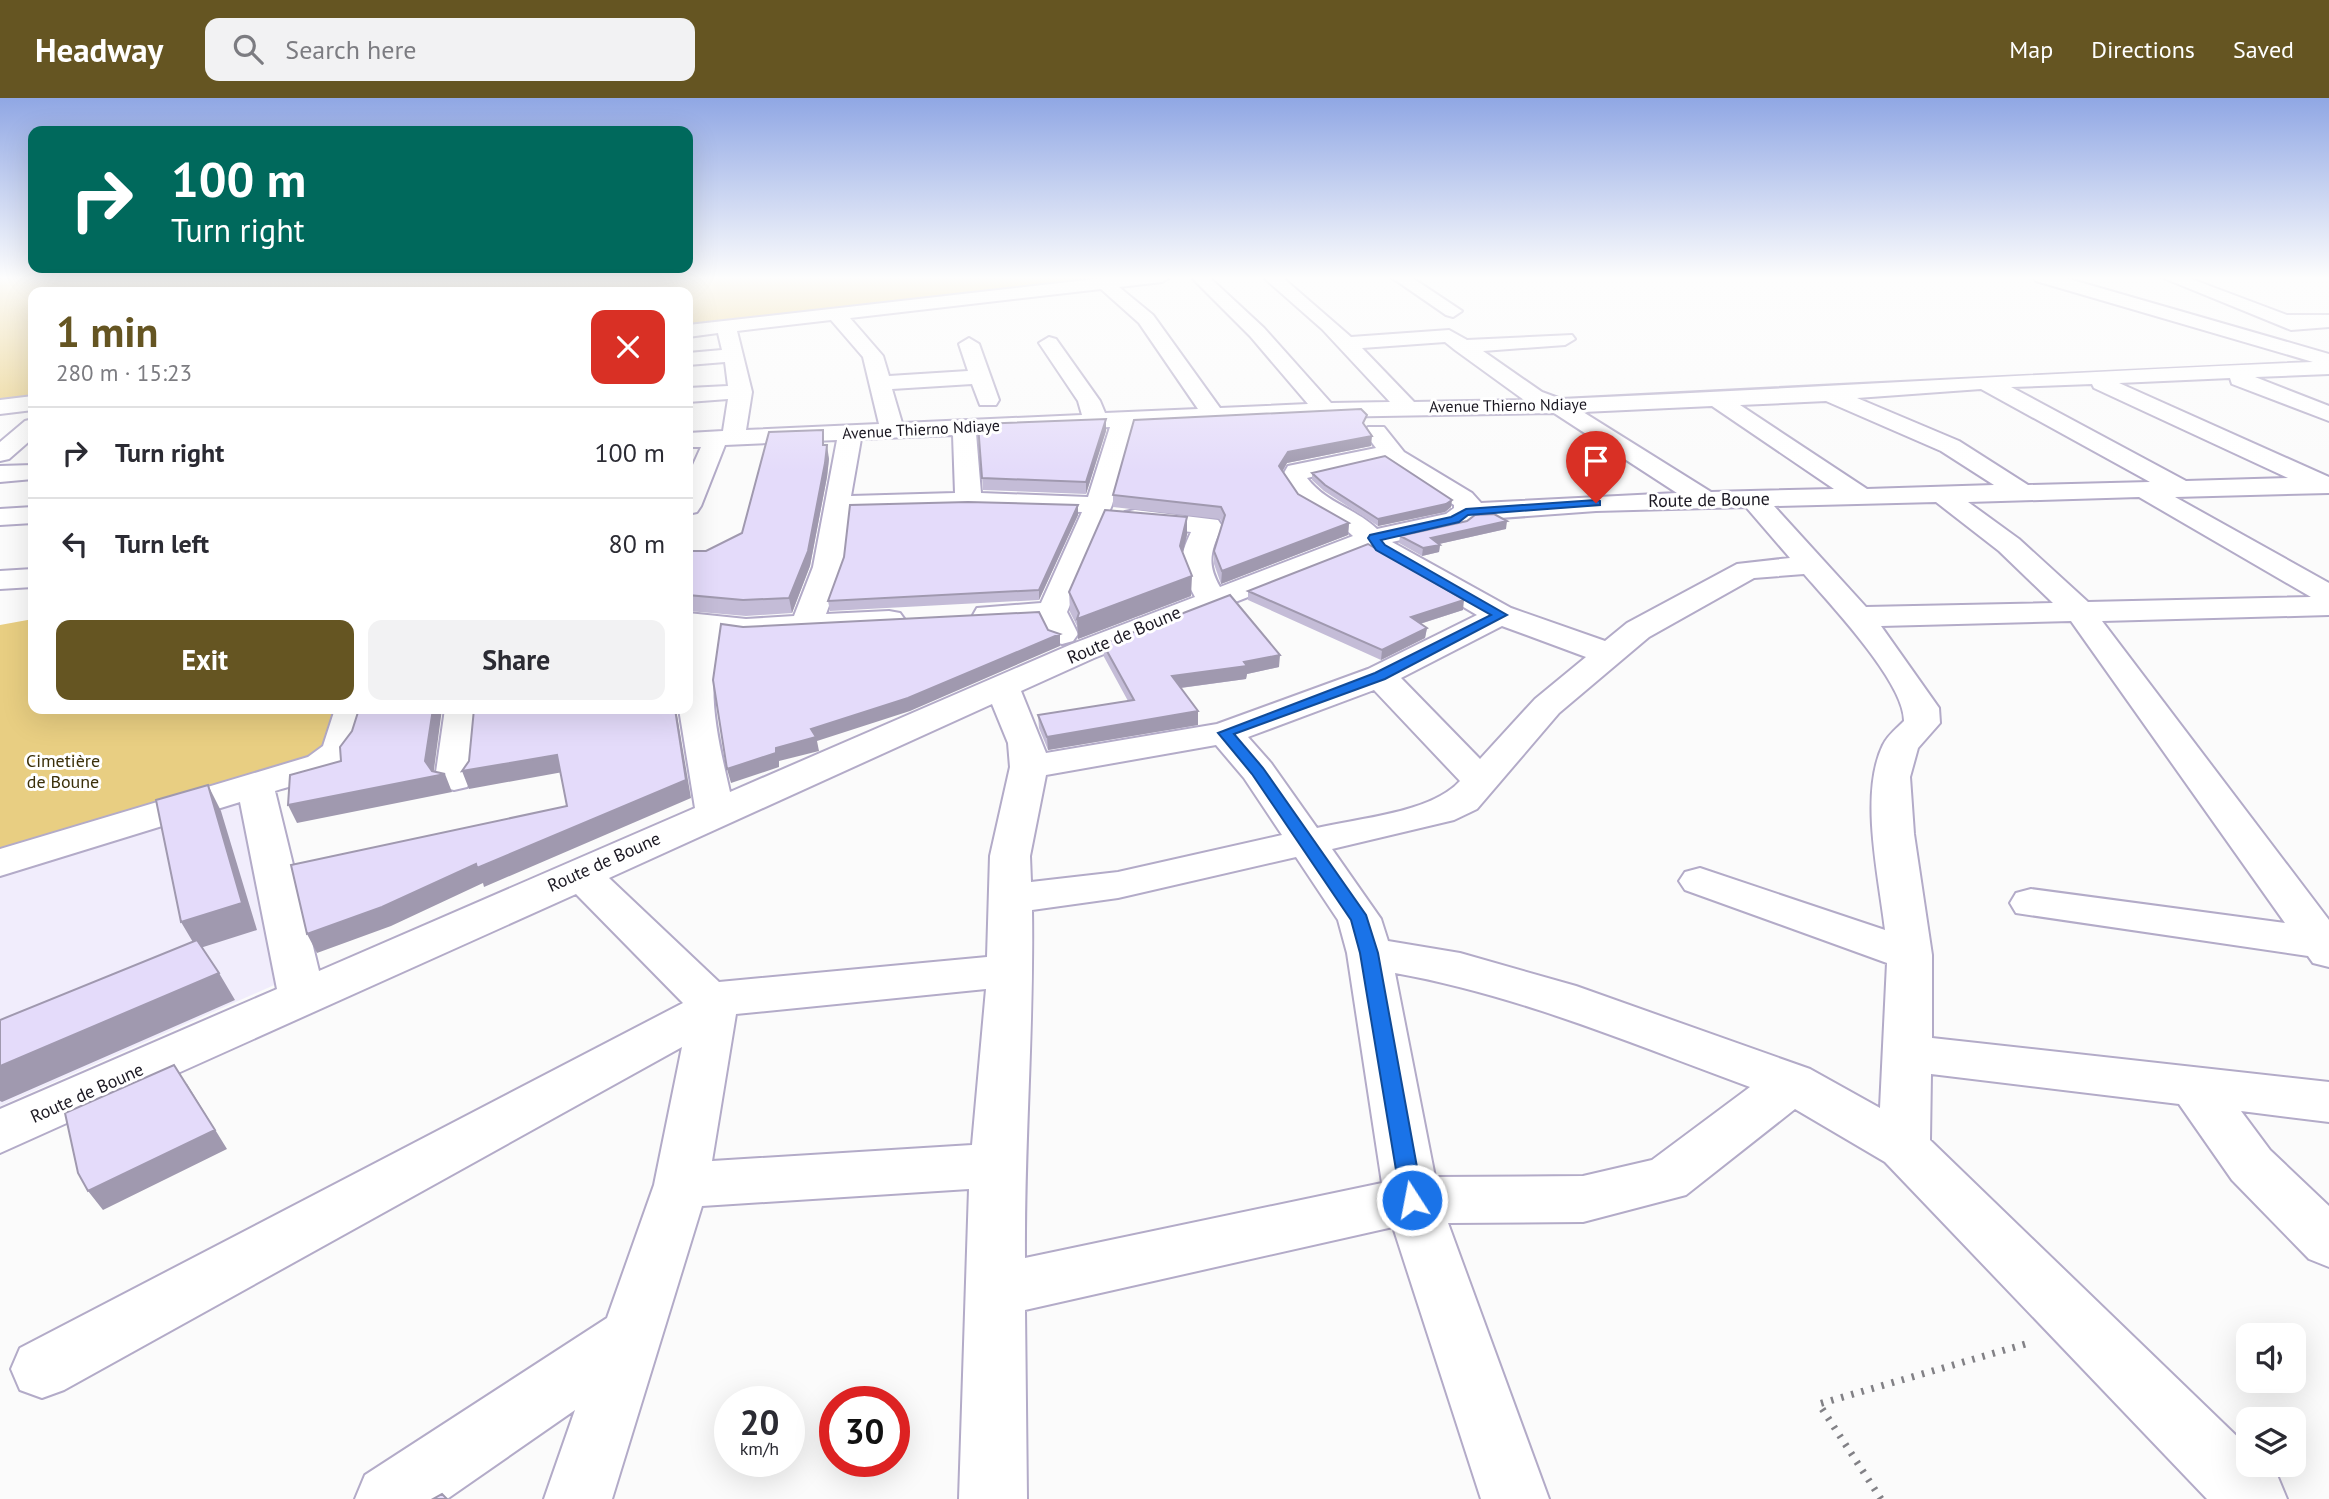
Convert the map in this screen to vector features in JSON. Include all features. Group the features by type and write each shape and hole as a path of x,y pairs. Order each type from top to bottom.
{"street":[{"path":"693,497 725,438 741,392 731,342"},
{"path":"861,342 873,356 891,431"},
{"path":"1162,342 1213,415"},
{"path":"1266,342 1325,410"},
{"path":"1349,344 1366,342"},
{"path":"1455,342 1534,397 1559,405 1705,500"},
{"path":"1462,346 1515,342"},
{"path":"2268,342 2329,360"},
{"path":"970,344 996,425"},
{"path":"1049,344 1089,401 1110,422 1097,510 1052,612 1057,628 1083,651"},
{"path":"1349,344 1407,407"},
{"path":"693,359 735,355"},
{"name":"Avenue Thierno Ndiaye","path":"693,440 1325,410 1559,405 1827,394 1985,382 2095,380 2329,368"},
{"path":"2228,374 2329,414"},
{"path":"880,383 982,377"},
{"path":"2095,380 2327,486"},
{"path":"1985,382 2179,487"},
{"path":"693,395 741,392"},
{"path":"1827,394 1950,446 2022,492"},
{"path":"1715,398 1861,496"},
{"path":"0,407 28,404"},
{"path":"1357,409 1390,452 1463,499 1468,504 1466,512"},
{"path":"964,428 969,501"},
{"path":"0,454 28,430"},
{"path":"807,624 828,567 850,433"},
{"path":"1390,452 1304,469 1294,475 1308,497 1326,510 1354,522 1374,538 1380,547 1500,615 1609,654"},
{"path":"0,474 28,472"},
{"name":"Route de Boune","path":"0,1132 715,812 1083,651 1210,599 1293,571 1374,538 1455,520 1466,512 1596,503 2179,487 2327,486"},
{"path":"2143,489 2329,595"},
{"path":"1941,494 2009,545 2079,611 2326,947"},
{"path":"1753,499 1858,617 1894,663 1922,708 1922,723 1901,745 1891,777 1894,834 1910,955 1904,1147"},
{"path":"838,504 969,501 1097,510 1208,526 1194,556 1197,573 1210,599"},
{"path":"0,517 28,515"},
{"path":"1010,898 1118,885 1309,844 1440,812 1463,801 1547,706 1638,630 1747,570 1812,565"},
{"path":"0,580 28,578"},
{"path":"1858,617 2329,606"},
{"path":"960,617 1052,612"},
{"path":"1029,766 1225,733 1380,676 1500,615"},
{"path":"715,812 694,713 696,636 746,628 922,619"},
{"path":"1380,676 1481,781"},
{"path":"993,1499 997,1165 1010,971 1010,856 1029,766 1026,743 1003,688"},
{"path":"0,863 255,785 337,757 350,714"},
{"path":"454,779 460,714"},
{"path":"1225,733 1258,771 1359,919 1369,953 1412,1200 1515,1499"},
{"path":"255,785 302,997"},
{"path":"579,873 711,1004"},
{"path":"1700,881 1910,955"},
{"path":"2031,903 2326,947"},
{"path":"1369,953 1460,969 1559,998 1792,1083 1904,1147 2080,1329 2253,1499"},
{"path":"42,1368 711,1004 1010,971"},
{"path":"578,1499 681,1185 711,1004"},
{"path":"1906,1053 2329,1102"},
{"path":"995,1290 1412,1200 1583,1199 1667,1180 1792,1083"},
{"path":"2196,1088 2251,1165 2329,1242"},
{"path":"681,1185 997,1165"},
{"path":"389,1499 632,1336"}],"path":[{"path":"1881,1499 1819,1404 2080,1329"}],"shaded area":[{"path":"238,795 281,982 0,1106 0,868"}],"green space":[{"path":"0,342 28,342 28,396 0,400"},
{"name":"Cimetière de Boune","path":"28,620 28,714 338,714 319,757 0,857 0,625"}],"building":[{"path":"1361,409 1367,415 1363,423 1372,436 1288,452 1279,466 1298,494 1349,523 1222,571 1214,551 1225,515 1221,507 1113,495 1134,420"},
{"path":"1106,419 1086,482 982,478 978,424"},
{"path":"823,430 823,445 827,445 808,551 789,598 743,600 693,595 693,551 706,551 742,533 769,432"},
{"path":"1385,456 1452,500 1446,504 1378,519 1325,485 1312,473"},
{"path":"968,502 1078,505 1039,590 828,601 844,557 850,505"},
{"path":"1105,510 1187,517 1180,546 1192,576 1077,619 1079,613 1069,592"},
{"path":"1494,514 1507,521 1431,538 1440,545 1423,548 1400,536 1467,521 1475,515"},
{"path":"1368,544 1464,600 1411,617 1427,628 1382,650 1248,591"},
{"path":"1230,595 1280,655 1244,662 1247,666 1172,676 1198,711 1047,737 1038,715 1134,700 1103,644"},
{"path":"1039,612 1048,630 1060,634 908,698 811,729 816,737 776,748 776,753 727,769 713,680 721,624 743,627"},
{"path":"357,714 432,714 425,761 432,771 445,774 288,805 290,775 341,761 340,747 352,731"},
{"path":"474,714 676,714 686,780 477,868 476,864 382,907 307,934 291,865 567,806 557,755 462,771 469,761"},
{"path":"208,785 242,903 181,922 156,800"},
{"path":"197,940 219,973 0,1066 0,1020"},
{"path":"174,1065 215,1130 88,1191 78,1173 65,1113"},
{"path":"442,1494 447,1499 433,1499"}],"route":[{"path":"1412,1200 1391,1095 1369,953 1359,919 1258,771 1225,733 1380,676 1500,615 1459,589 1380,547 1374,538 1455,520 1466,512 1596,503"}]}
